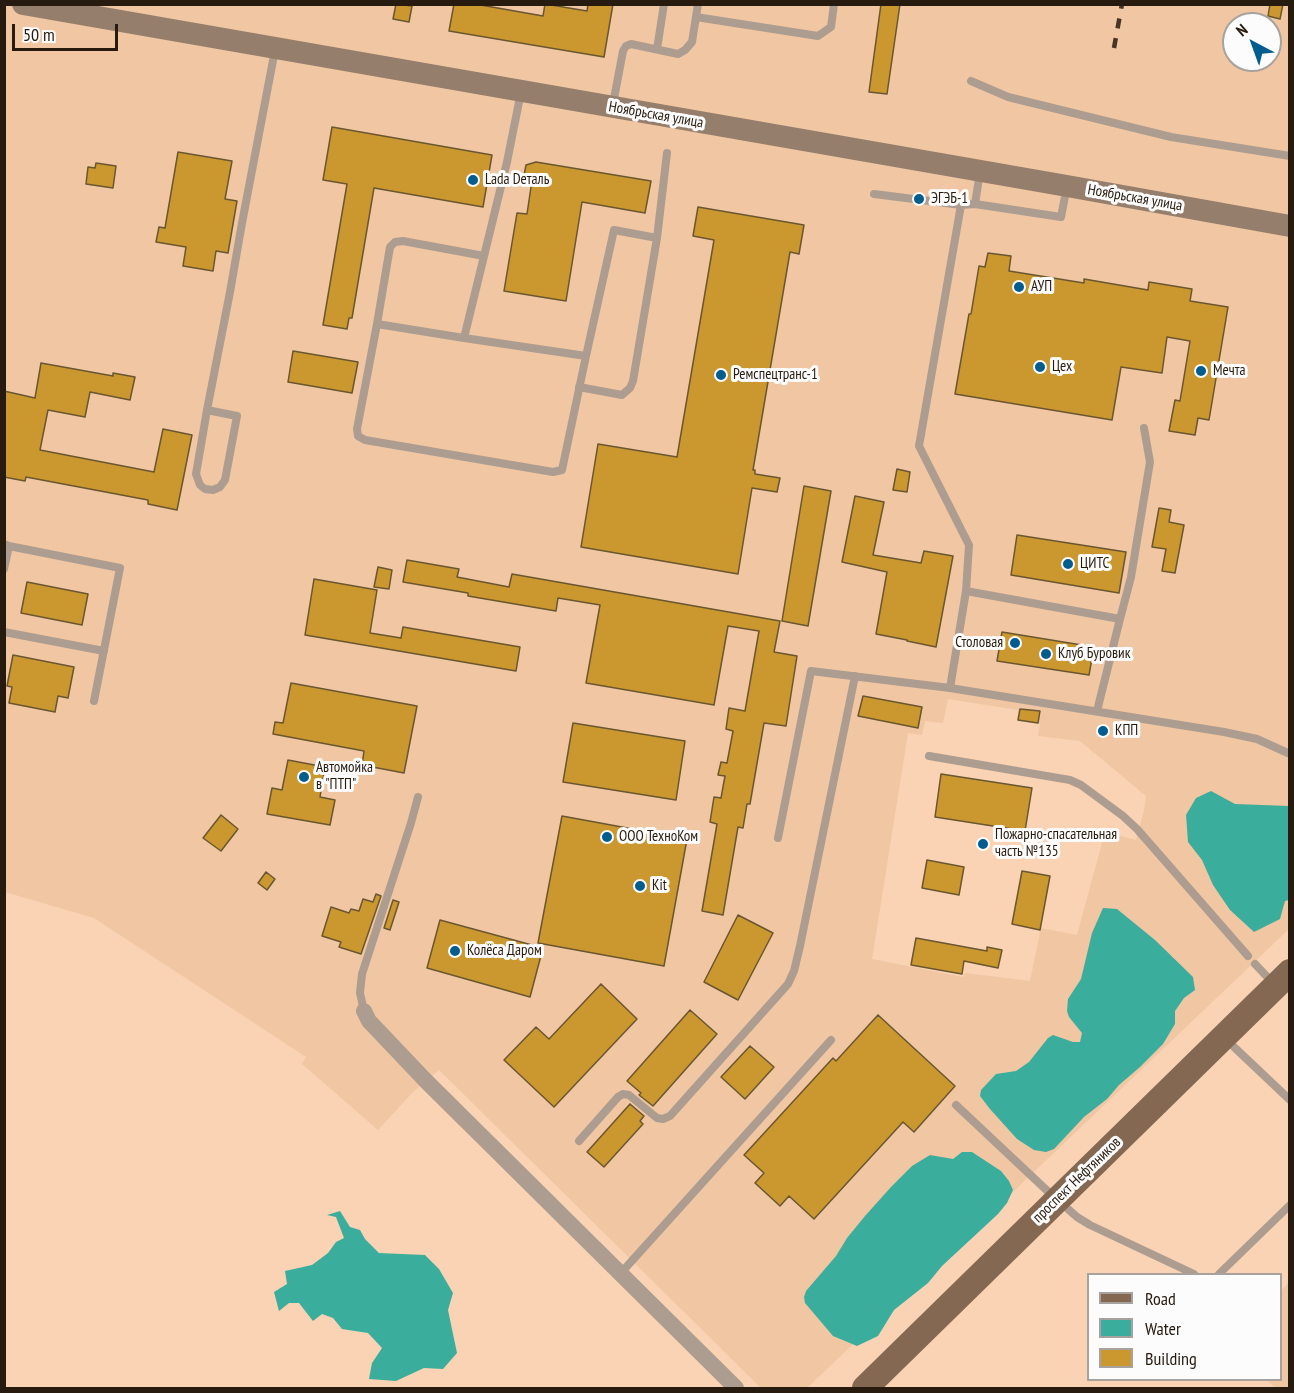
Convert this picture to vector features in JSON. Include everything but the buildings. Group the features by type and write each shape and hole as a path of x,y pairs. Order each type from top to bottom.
{"main road":[{"name":"Ноябрьская улица","path":"22,4 1290,226"},
{"name":"проспект Нефтяников","path":"865,1389 1234,1047 1285,983"},
{"name":"проспект Нефтяников","path":"888,1389 1062,1204 1285,983"}],"street":[{"path":"364,1011 369,1021 426,1081 736,1389"}],"lane":[{"path":"657,49 664,4"},
{"path":"612,108 623,51 626,46 631,44 678,54 686,50 692,42 699,4"},
{"path":"696,17 818,36 831,27 834,4"},
{"path":"207,410 237,416 225,480 220,487 213,490 205,489 200,485 196,474 207,410 275,49"},
{"path":"971,81 1008,97 1171,137 1290,156"},
{"path":"464,338 507,162 521,91"},
{"path":"579,387 622,395 630,388 633,381 657,238 667,153"},
{"path":"975,204 980,172"},
{"path":"874,194 961,205 975,204 1061,217 1067,186"},
{"path":"950,688 966,591 969,545 919,446 961,205"},
{"path":"484,256 403,241 395,242 390,247 357,436 365,440 553,472 562,470 614,230 657,238"},
{"path":"377,324 586,356"},
{"path":"1096,711 1131,577 1150,462 1144,428"},
{"path":"4,569 7,545 120,568 94,701"},
{"path":"966,591 1120,619"},
{"path":"4,632 104,651"},
{"path":"778,838 811,671 950,688 1224,732 1257,739 1290,754"},
{"path":"579,1141 623,1094 629,1095 657,1118 663,1119 670,1116 788,984 794,971 800,946 855,676"},
{"path":"929,756 1070,780 1081,785 1123,816 1144,837 1248,956"},
{"path":"364,1011 360,993 362,974 370,955 418,797"},
{"path":"1255,964 1285,983"},
{"path":"620,1274 831,1040"},
{"path":"1234,1047 1290,1100"},
{"path":"956,1105 1077,1217 1190,1273"},
{"path":"1221,1273 1290,1205"}],"shaded area":[{"path":"4,5 1289,5 1289,929 807,1388 761,1388 439,1070 413,1092 378,1130 302,1064 306,1057 94,918 5,892","holes":["948,699 1018,710 1017,721 1040,724 1038,736 1080,741 1146,796 1136,840 1105,832 1077,935 1041,928 1030,981 965,973 963,977 872,959 908,733 922,735 925,721 943,723"]},
{"path":"1289,1282 1289,1388 1275,1388 1268,1381 1282,1381 1282,1290"}],"water":[{"path":"1211,791 1235,804 1289,806 1289,900 1285,901 1280,919 1254,932 1230,910 1213,885 1202,860 1188,842 1186,815 1196,798"},
{"path":"1103,908 1117,909 1155,940 1193,977 1195,990 1184,998 1175,1011 1175,1024 1163,1044 1140,1067 1107,1099 1084,1117 1054,1149 1046,1152 1034,1150 1017,1139 990,1109 980,1096 981,1090 996,1074 1016,1071 1029,1062 1053,1035 1080,1042 1082,1033 1069,1017 1068,999 1081,979 1092,933"},
{"path":"962,1152 972,1152 1001,1171 1013,1190 1007,1203 942,1266 928,1283 894,1310 878,1336 857,1346 833,1336 805,1303 806,1291 836,1256 865,1216 912,1166 930,1155 953,1159"},
{"path":"340,1211 350,1227 360,1230 365,1239 379,1253 425,1255 439,1269 453,1293 448,1310 457,1353 443,1369 424,1368 396,1381 369,1379 372,1363 382,1348 368,1333 342,1329 333,1318 322,1314 313,1321 299,1303 289,1303 279,1311 274,1292 287,1284 285,1271 312,1265 328,1253 336,1242 344,1238 336,1217 327,1215"}],"railway":[{"path":"1114,48 1122,4"}],"place":[{"name":"Lada Dеталь","path":"473,180"},
{"name":"ЭГЭБ-1","path":"919,199"},
{"name":"АУП","path":"1019,287"},
{"name":"Цех","path":"1040,367"},
{"name":"Мечта","path":"1201,371"},
{"name":"Ремспецтранс-1","path":"721,375"},
{"name":"ЦИТС","path":"1068,564"},
{"name":"Столовая","path":"1015,643"},
{"name":"Клуб Буровик","path":"1046,654"},
{"name":"КПП","path":"1103,731"},
{"name":"Автомойка в \"ПТП\"","path":"304,777"},
{"name":"ООО ТехноКом","path":"607,837"},
{"name":"Пожарно-спасательная часть №135","path":"983,844"},
{"name":"Kit","path":"640,886"},
{"name":"Колёса Даром","path":"455,951"}]}
